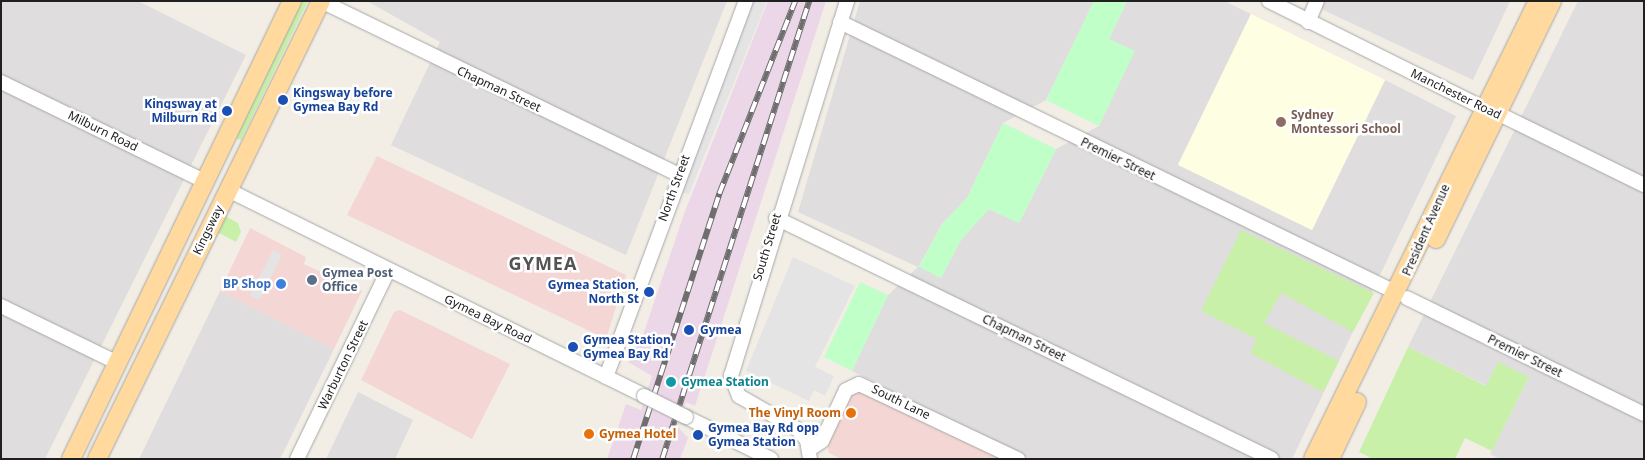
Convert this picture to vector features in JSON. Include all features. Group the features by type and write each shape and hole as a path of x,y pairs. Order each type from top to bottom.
{"main road":[{"name":"Kingsway","path":"71,459 116,362 292,1"},
{"name":"Kingsway","path":"96,459 321,1"},
{"name":"President Avenue","path":"1330,459 1402,295 1490,110 1538,1"},
{"name":"President Avenue","path":"1490,110 1552,1"},
{"name":"Gymea Bay Road","path":"204,181 228,190"},
{"name":"President Avenue","path":"1313,459 1402,295"}],"street":[{"name":"Chapman Street","path":"321,1 678,174"},
{"name":"North Street","path":"606,377 678,174 746,1"},
{"name":"South Street","path":"810,454 786,420 738,396 731,376 776,218 847,1"},
{"name":"Manchester Road","path":"1269,1 1308,22 1644,185"},
{"path":"1308,22 1317,1"},
{"name":"Premier Street","path":"840,22 1644,414"},
{"name":"Milburn Road","path":"1,82 204,181"},
{"name":"Gymea Bay Road","path":"228,190 770,459"},
{"name":"Chapman Street","path":"776,218 1272,459"},
{"name":"Warburton Street","path":"297,459 388,270"},
{"path":"1,306 116,362"},
{"name":"South Lane","path":"810,454 822,441 846,390 859,384 1018,459"}],"shaded area":[{"path":"1,1 138,1 246,55 45,459 1,459"},
{"path":"367,1 727,1 626,255 391,145 440,42"},
{"path":"752,1 767,1 689,194 679,192"},
{"path":"768,1 826,1 695,406 686,402 678,427 688,438 680,459 607,459 626,404 641,410 652,376 628,362 643,335 684,214"},
{"path":"860,1 1094,1 1046,100 1003,123 967,198 942,224 919,266 941,278 961,240 989,209 1019,223 1056,149 1099,126 1134,51 1109,39 1127,1 1224,1 1251,14 1178,164 1312,230 1385,80 1456,116 1292,459 1030,459 852,371 888,295 918,267 798,212"},
{"path":"1304,1 1510,1 1473,80"},
{"path":"1578,1 1644,1 1644,459 1500,459 1490,454 1529,377 1487,386 1408,347"},
{"name":"Sydney Montessori School","path":"1251,14 1385,80 1312,230 1178,165"},
{"path":"377,156 626,275 606,339 347,215"},
{"path":"250,228 306,257 304,264 362,291 334,349 220,291"},
{"path":"273,250 282,255 259,300 250,296"},
{"path":"793,257 855,286 815,367 834,376 825,396 814,390 809,401 746,371"},
{"path":"220,291 334,349 280,459 139,459"},
{"path":"400,310 510,364 472,439 361,380 394,312"},
{"path":"861,389 1007,459 841,459 829,453 827,443 852,391"},
{"path":"358,392 413,420 395,459 326,459"}],"green space":[{"path":"300,1 308,1 241,140 235,138"},
{"path":"1094,1 1127,1 1109,39 1135,51 1099,126 1046,100"},
{"path":"1003,123 1056,149 1019,223 989,209 961,240 941,278 919,267 942,224 967,198"},
{"path":"225,216 238,223 241,232 236,242 217,232"},
{"path":"1241,230 1374,293 1353,332 1281,293 1264,323 1339,361 1323,392 1250,353 1257,339 1201,311"},
{"path":"860,282 888,295 852,371 824,357"},
{"path":"1408,347 1486,386 1498,362 1529,377 1492,451 1465,438 1455,459 1373,459 1359,452"}],"railway":[{"path":"633,459 719,194 795,1"},
{"path":"662,459 809,1"}],"place":[{"name":"Kingsway before Gymea Bay Rd","path":"283,100"},
{"name":"Kingsway at Milburn Rd","path":"227,111"},
{"name":"Sydney Montessori School","path":"1281,122"},
{"name":"Gymea Post Office","path":"312,280"},
{"name":"BP Shop","path":"281,284"},
{"name":"Gymea Station, North St","path":"649,292"},
{"name":"Gymea","path":"689,330"},
{"name":"Gymea Station, Gymea Bay Rd","path":"573,347"},
{"name":"Gymea Station","path":"671,382"},
{"name":"The Vinyl Room","path":"851,413"},
{"name":"Gymea Hotel","path":"589,434"},
{"name":"Gymea Bay Rd opp Gymea Station","path":"698,435"}],"district":[{"name":"GYMEA","path":"543,263"}]}
